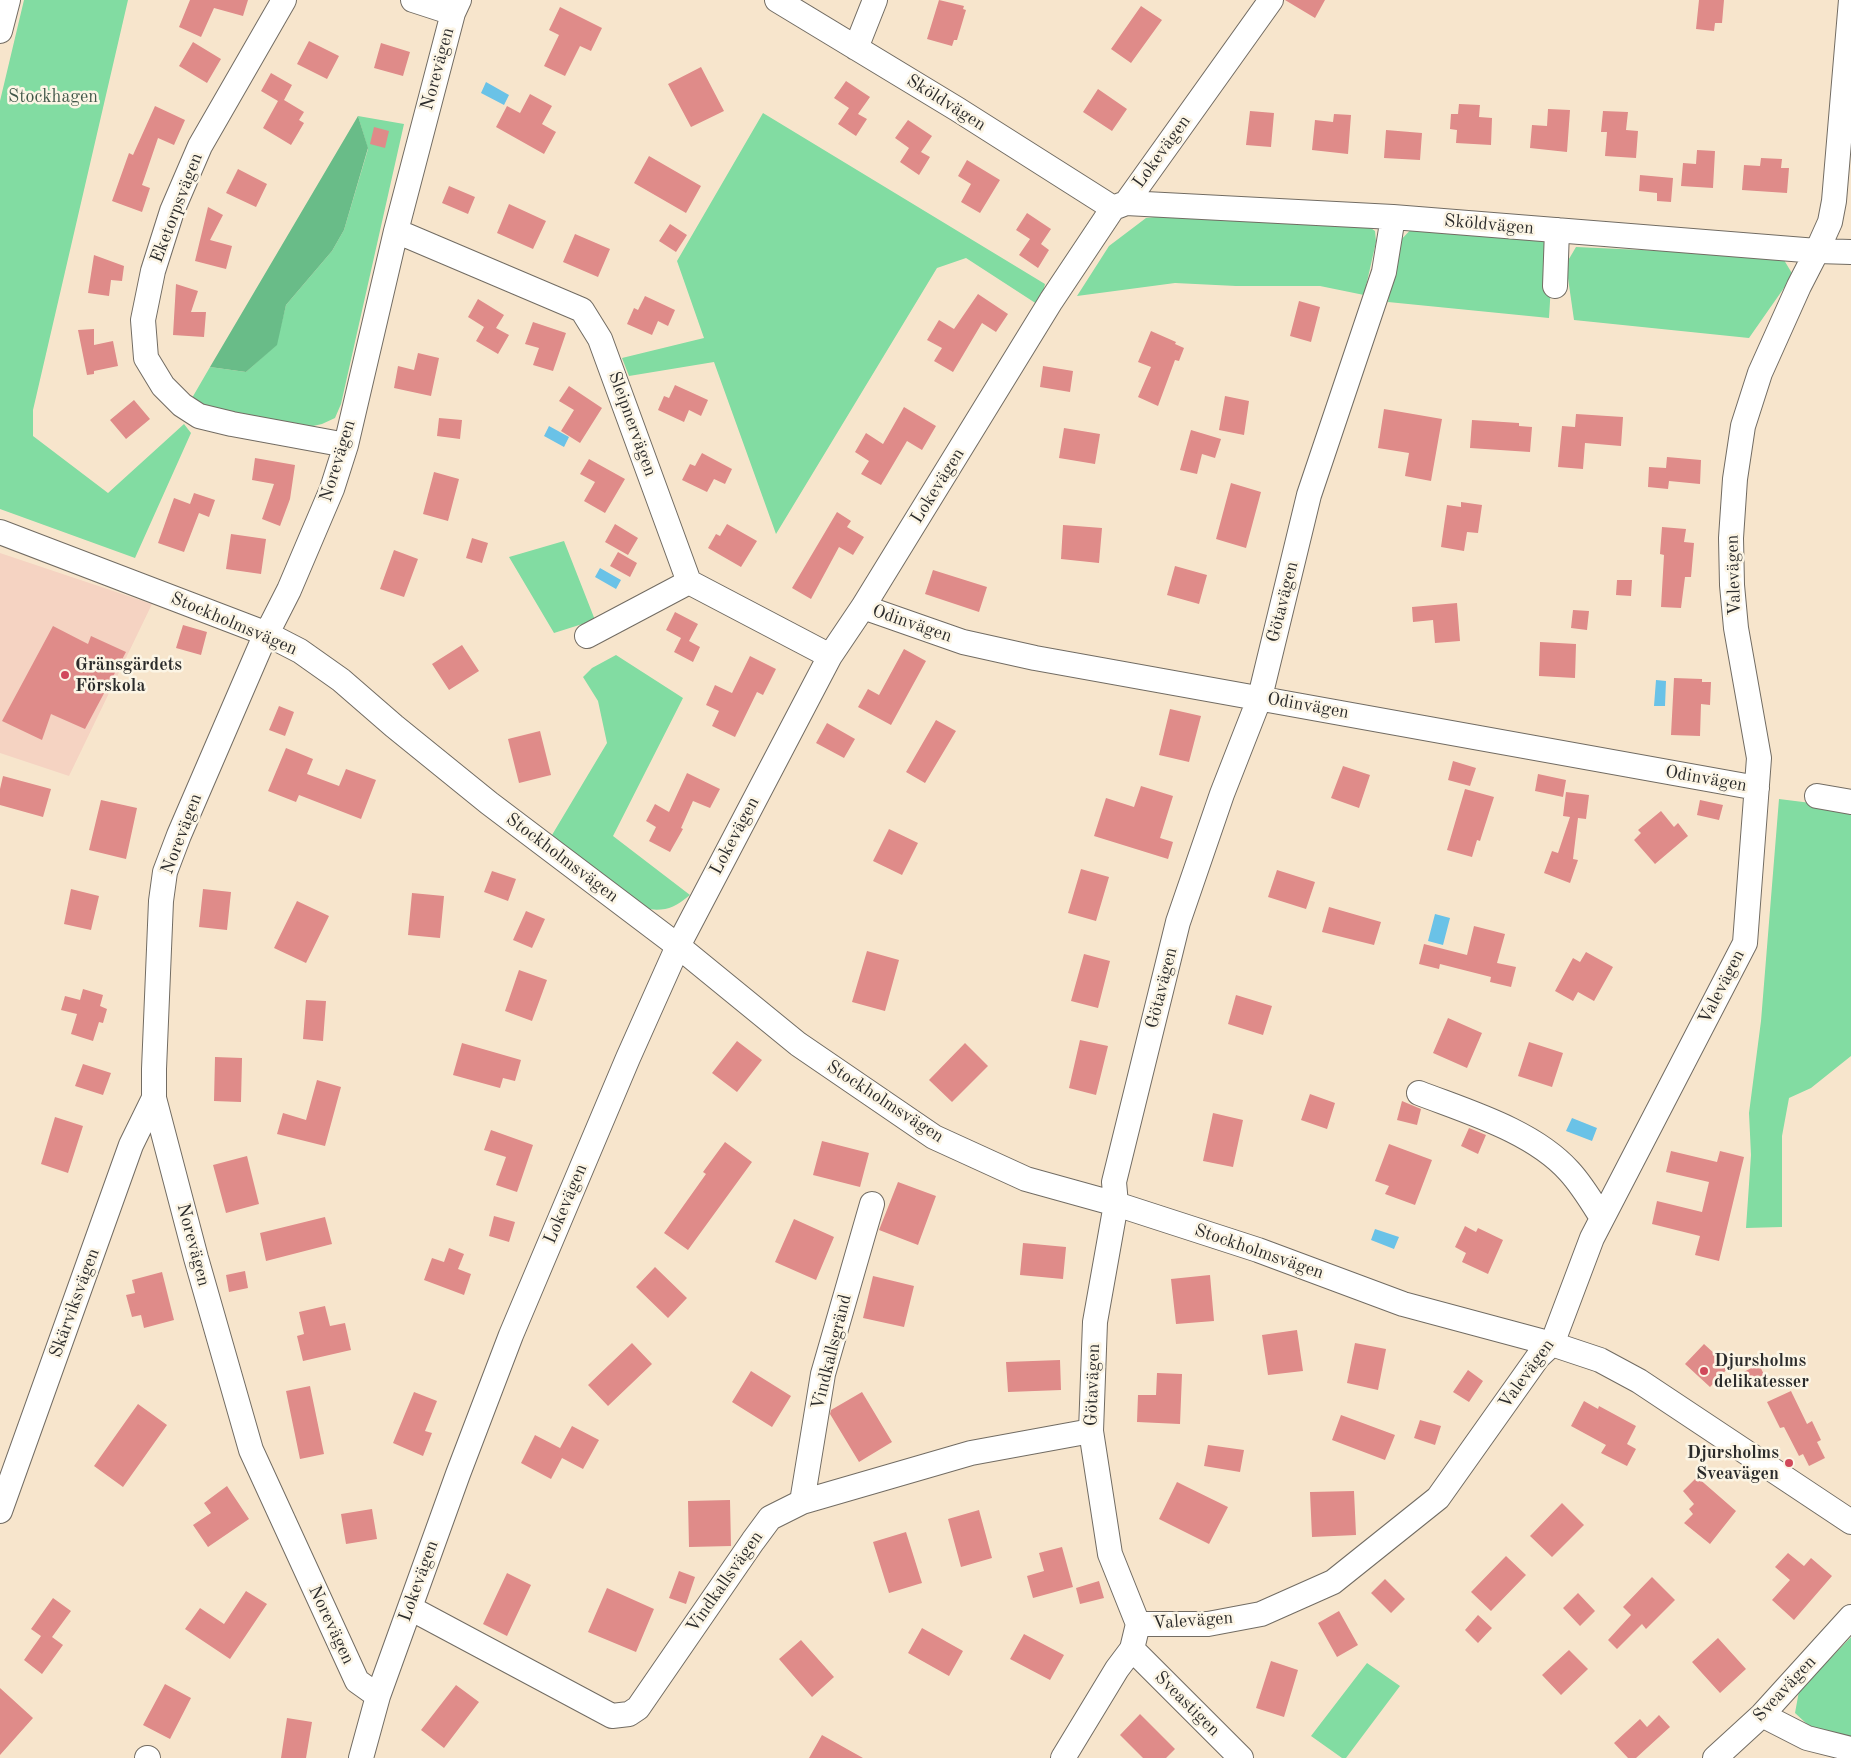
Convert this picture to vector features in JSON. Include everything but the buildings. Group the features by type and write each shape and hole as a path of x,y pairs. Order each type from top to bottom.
{"street":[{"path":"0,31 8,0"},
{"name":"Eketorpsvägen","path":"284,0 200,146 172,212 153,272 144,320 146,358 163,386 182,405 199,416 346,445"},
{"path":"412,0 456,6"},
{"name":"Sköldvägen","path":"777,0 1119,206 1394,217 1817,251 1851,252"},
{"path":"856,48 874,0"},
{"name":"Lokevägen","path":"361,1758 378,1696 458,1474 511,1335 628,1058 678,946 830,656 863,607 1051,301 1271,0"},
{"name":"Valevägen","path":"1138,1624 1208,1624 1261,1614 1333,1582 1438,1498 1538,1357 1552,1344 1592,1238 1745,943 1759,758 1736,628 1732,585 1735,479 1743,426 1760,373 1830,222 1834,201 1851,0"},
{"name":"Norevägen","path":"378,1696 357,1680 251,1450 196,1258 154,1098 160,911 166,872 179,835 261,645 290,590 332,490 346,445 396,231 456,6"},
{"name":"Götavägen","path":"1138,1624 1110,1554 1091,1431 1095,1322 1116,1204 1114,1182 1178,922 1222,794 1260,697 1309,495 1384,272 1394,217"},
{"path":"1555,286 1557,230"},
{"name":"Sleipnervägen","path":"396,231 582,310 600,339 689,582"},
{"name":"Stockholmsvägen","path":"0,532 267,634 300,651 341,680 394,726 489,803 678,946 798,1044 934,1137 1026,1179 1116,1204 1258,1250 1403,1304 1552,1344 1600,1360 1639,1381 1851,1522"},
{"path":"587,636 689,582 830,656"},
{"name":"Odinvägen","path":"863,607 963,642 1035,658 1757,788"},
{"path":"1817,796 1851,802"},
{"path":"1419,1093 1508,1128 1553,1156 1568,1170 1602,1218"},
{"name":"Skärviksvägen","path":"0,1511 131,1145 154,1098"},
{"name":"Vindkallsgränd","path":"802,1502 823,1374 872,1204"},
{"name":"Vindkallsvägen","path":"410,1608 612,1716 629,1714 638,1708 770,1518 802,1502 971,1453 1091,1431"},
{"name":"Sveavägen","path":"1715,1758 1762,1715 1851,1616"},
{"path":"1063,1758 1117,1669 1132,1649 1138,1624"},
{"name":"Sveastigen","path":"1132,1649 1241,1758"},
{"path":"1762,1715 1807,1738 1851,1748"}],"shaded area":[{"name":"Gränsgärdets Förskola","path":"0,553 152,604 69,776 0,753"}],"green space":[{"name":"Stockhagen","path":"24,0 128,0 33,410 33,436 108,493 184,424 191,433 135,558 0,509 0,101"},
{"path":"763,113 1045,284 1040,306 966,258 937,268 776,534 714,362 629,376 622,358 704,338 677,261"},
{"path":"358,116 404,124 341,404 335,418 322,424 304,428 212,410 192,398 210,367 246,372 276,345 286,305 332,251 344,230 368,149"},
{"path":"358,116 368,148 344,230 332,251 286,305 277,345 246,372 210,367"},
{"path":"1173,215 1361,221 1375,231 1376,242 1364,295 1320,286 1236,286 1175,283 1077,296 1109,246 1146,218"},
{"path":"1416,224 1547,241 1553,252 1549,318 1388,302 1398,243"},
{"path":"1576,247 1774,256 1784,260 1793,275 1749,338 1574,320 1566,264"},
{"path":"564,541 595,620 554,633 509,557"},
{"path":"616,655 683,698 613,836 690,895 674,906 664,909 645,909 552,835 607,743 598,701 583,677 592,668"},
{"path":"1779,799 1851,808 1851,1056 1811,1088 1789,1098 1782,1136 1782,1227 1746,1228 1751,1155 1749,1113 1761,1021"},
{"path":"1851,1637 1851,1743 1820,1736 1795,1713 1799,1691"},
{"path":"1367,1663 1400,1686 1346,1758 1342,1758 1311,1736"}],"water":[{"path":"486,82 509,95 504,105 481,93"},
{"path":"549,426 569,437 564,447 544,436"},
{"path":"600,568 621,580 616,589 595,577"},
{"path":"1656,680 1666,681 1665,706 1654,706"},
{"path":"1435,914 1450,918 1443,945 1428,941"},
{"path":"1572,1118 1597,1128 1592,1141 1566,1131"},
{"path":"1375,1229 1399,1237 1394,1249 1371,1240"}],"place":[{"name":"Gränsgärdets Förskola","path":"65,675"},
{"name":"Djursholms delikatesser","path":"1704,1371"},
{"name":"Djursholms Sveavägen","path":"1789,1463"}]}
